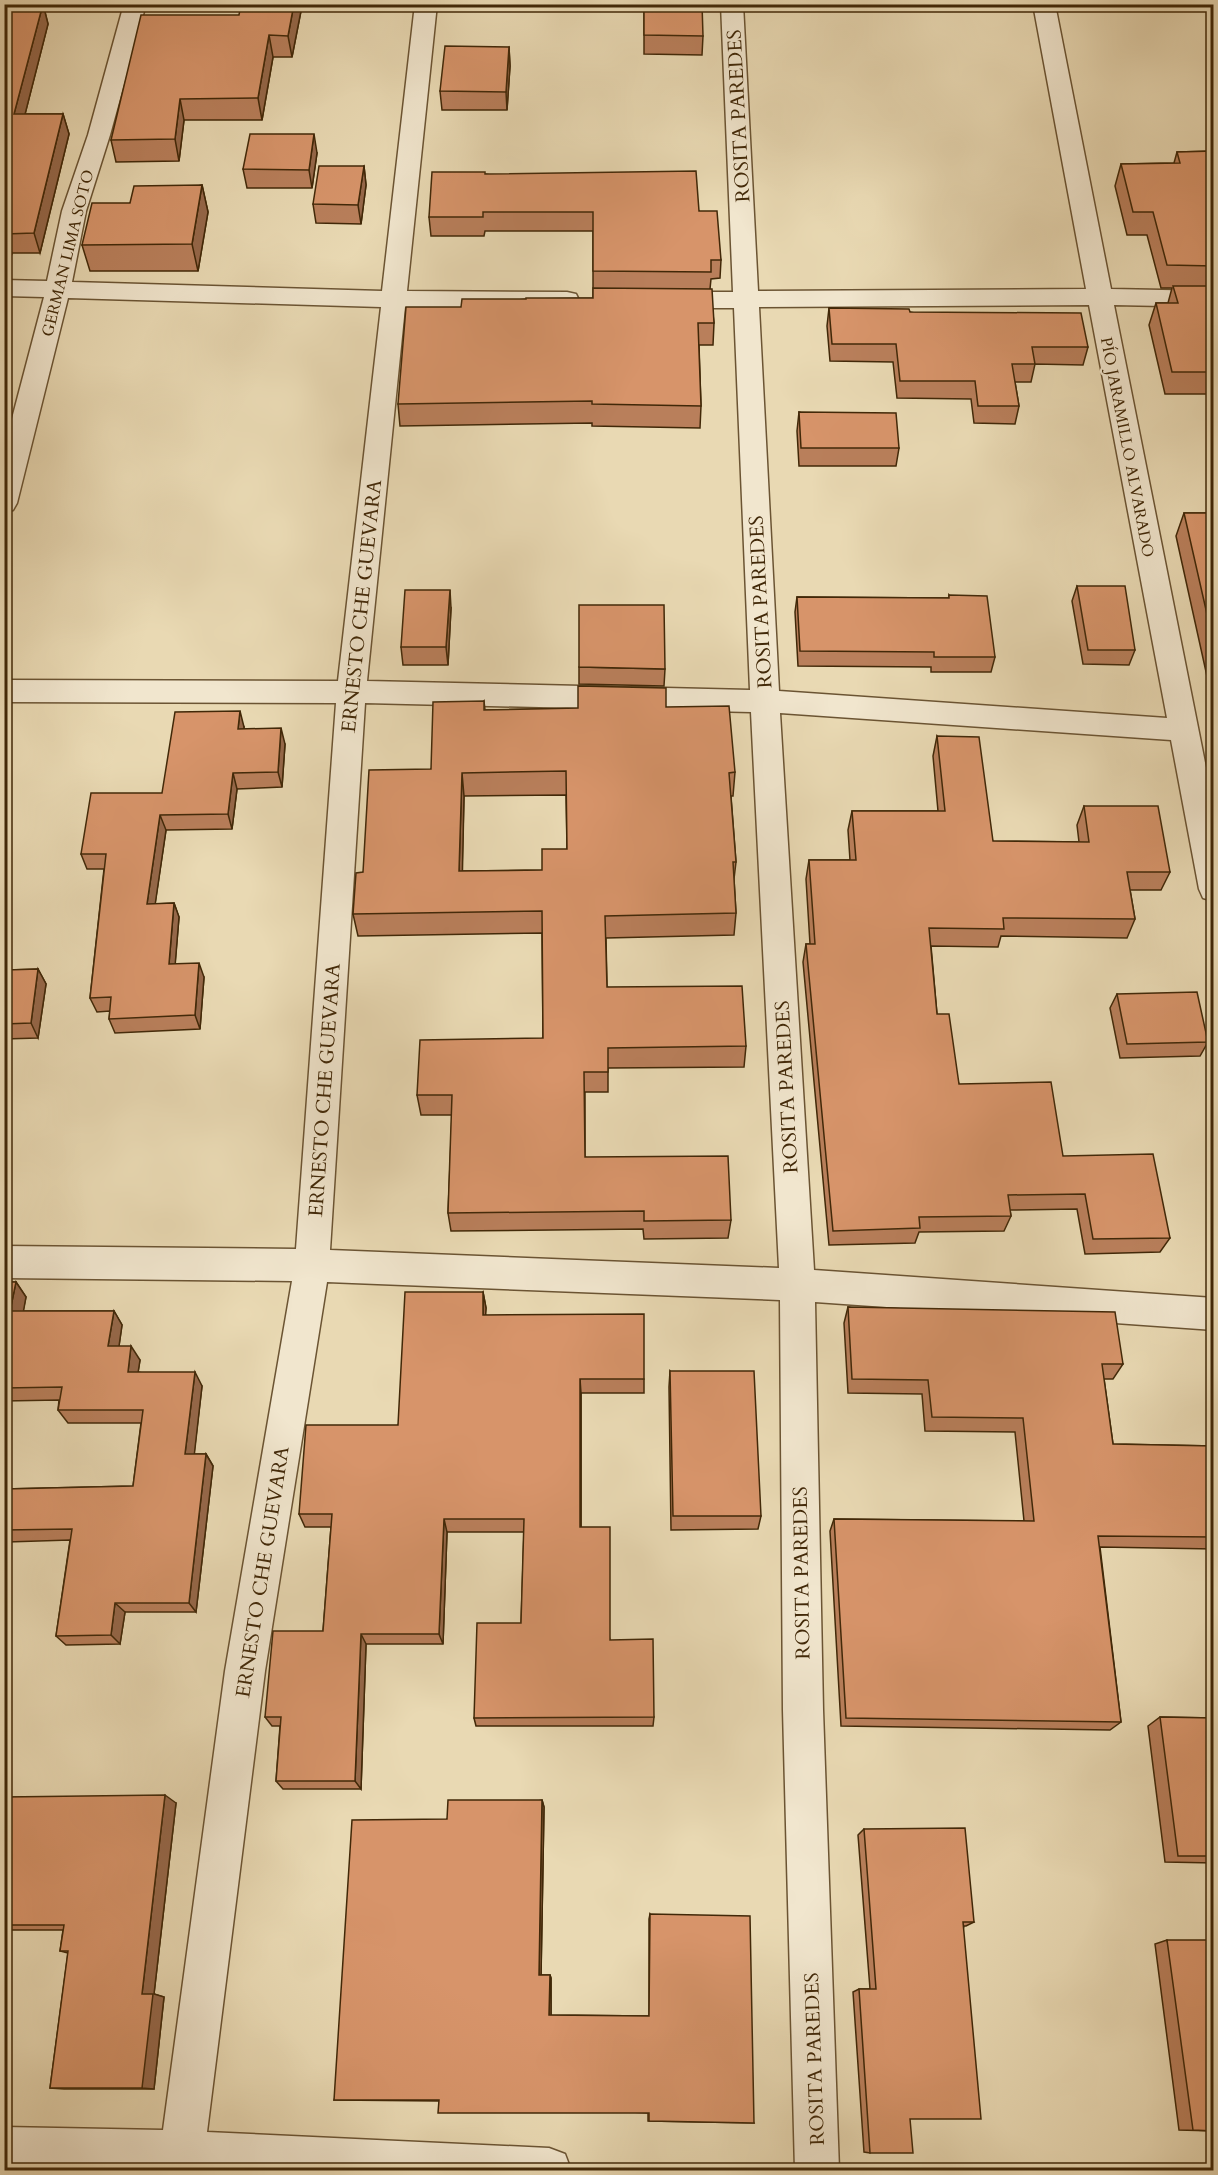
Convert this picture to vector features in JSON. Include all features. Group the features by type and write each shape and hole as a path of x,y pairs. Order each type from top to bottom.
{"street":[{"name":"GERMAN LIMA SOTO","path":"4,503 74,211 99,135 135,4"},
{"name":"ERNESTO CHE GUEVARA","path":"182,2162 245,1671 312,1265 351,692 426,4"},
{"name":"ROSITA PAREDES","path":"732,4 765,701 797,1285 803,1710 818,2170"},
{"name":"PÍO JARAMILLO ALVARADO","path":"1044,4 1181,730 1214,889"},
{"path":"4,288 394,298 594,300"},
{"path":"641,300 1099,297 1214,299"},
{"path":"4,691 351,692 765,701 1181,730"},
{"path":"4,1262 312,1265 797,1285 1214,1314"},
{"path":"4,2149 182,2162 549,2170"}],"building":[{"path":"4,4 43,4 14,114 63,114 34,233 5,234 4,236"},
{"path":"241,4 294,4 288,36 269,35 258,98 180,99 175,139 111,140 141,15 239,15"},
{"path":"644,4 702,4 703,36 644,35"},
{"path":"445,46 509,47 506,92 440,91"},
{"path":"250,134 314,134 309,170 243,169"},
{"path":"1214,151 1214,211 1209,212 1214,227 1214,266 1167,265 1153,212 1133,212 1121,164 1180,163 1177,152"},
{"path":"319,166 364,166 358,205 313,204"},
{"path":"696,171 699,211 717,211 721,260 711,260 711,272 593,271 593,212 483,212 483,217 429,217 432,172 485,172 485,174"},
{"path":"202,185 192,244 82,245 92,203 130,203 134,186"},
{"path":"1173,286 1214,286 1214,342 1207,342 1214,372 1172,372 1156,303 1178,303"},
{"path":"593,288 712,289 714,323 698,323 701,406 592,404 592,401 398,404 406,307 461,307 462,299 593,298"},
{"path":"829,308 909,309 910,312 1081,313 1088,347 1032,347 1035,364 1012,364 1019,406 978,406 975,381 900,381 896,344 832,344"},
{"path":"799,412 896,413 899,448 801,448"},
{"path":"1184,513 1214,513 1214,645"},
{"path":"1077,586 1125,586 1135,650 1088,650"},
{"path":"405,590 450,590 446,647 401,647"},
{"path":"949,595 987,596 995,657 934,657 934,652 800,651 797,597 949,598"},
{"path":"579,605 664,605 665,669 579,667"},
{"path":"578,686 666,688 666,707 729,706 735,772 729,773 736,862 733,862 736,913 605,916 607,987 742,986 746,1046 608,1048 608,1072 584,1072 585,1157 728,1156 731,1220 644,1221 644,1211 448,1213 452,1095 417,1095 420,1040 543,1038 542,911 353,914 356,873 363,872 369,770 431,769 433,702 484,701 484,710 578,708","holes":["566,771 567,849 542,849 542,870 459,871 462,773"]},
{"path":"240,711 238,729 281,728 278,772 233,773 228,814 160,815 147,904 174,903 169,964 199,963 195,1015 109,1019 111,997 90,998 106,854 81,854 91,793 162,793 175,712"},
{"path":"937,736 979,737 993,841 1089,842 1084,806 1158,806 1170,872 1127,872 1135,919 1003,918 1004,929 929,928 937,1014 949,1014 959,1084 1051,1082 1063,1156 1153,1154 1170,1238 1093,1239 1085,1194 1008,1195 1011,1216 919,1217 920,1228 833,1231 806,944 815,944 809,860 856,860 852,811 945,811"},
{"path":"4,966 7,966 6,970 38,969 31,1023 4,1024"},
{"path":"1197,992 1208,1042 1127,1044 1117,994"},
{"path":"4,1282 16,1282 10,1311 114,1311 108,1346 131,1346 128,1372 195,1372 185,1454 206,1454 189,1603 115,1603 111,1635 56,1636 72,1529 4,1530 4,1489 133,1486 143,1410 58,1410 62,1387 4,1388"},
{"path":"405,1292 483,1292 483,1315 644,1314 644,1379 580,1379 580,1527 610,1527 610,1640 653,1639 654,1717 474,1718 477,1623 521,1623 524,1519 444,1519 439,1634 361,1634 355,1781 276,1781 281,1717 265,1717 273,1631 323,1631 332,1514 299,1514 306,1425 398,1425"},
{"path":"848,1307 1115,1312 1123,1364 1102,1364 1113,1444 1214,1446 1214,1537 1098,1536 1121,1722 846,1718 834,1519 1034,1521 1023,1418 932,1417 928,1380 852,1379"},
{"path":"670,1371 754,1371 761,1516 673,1516"},
{"path":"1160,1717 1214,1718 1214,1856 1178,1856"},
{"path":"165,1795 142,1994 153,1994 142,2088 50,2088 68,1951 60,1951 64,1925 4,1925 4,1797"},
{"path":"448,1800 542,1800 539,1975 550,1975 549,2015 649,2016 650,1914 750,1916 754,2123 649,2121 649,2113 438,2113 439,2100 334,2100 352,1820 447,1819"},
{"path":"965,1828 974,1922 963,1922 981,2119 910,2119 913,2153 870,2153 859,1989 876,1989 864,1829"},
{"path":"1167,1940 1214,1940 1214,2131 1193,2130"}]}
